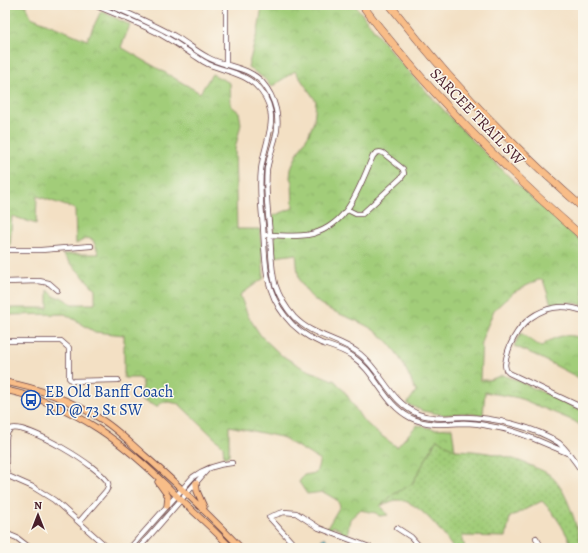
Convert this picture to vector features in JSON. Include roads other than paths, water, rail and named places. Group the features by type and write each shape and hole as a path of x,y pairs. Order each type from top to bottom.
{"highway":[{"name":"SARCEE TRAIL SW","path":"362,5 414,70 458,118 522,182 583,237"},
{"name":"SARCEE TRAIL SW","path":"390,5 436,62 475,105 518,149 583,208"}],"main road":[{"path":"5,381 24,386 67,402 105,422 120,433 187,493 241,548"},
{"path":"5,390 51,403 88,422 113,438 231,548"},
{"path":"148,469 166,492 168,500 167,506"},
{"path":"196,483 197,491 205,511"}],"street":[{"path":"94,5 134,22 178,45 204,62 241,75 254,83 263,94 270,110 271,120 271,131 261,166 260,191 268,280 272,295 281,311 291,323 305,335 348,353 366,368 391,403 401,412 416,420 437,425 470,423 501,428 531,437 568,454"},
{"path":"109,5 137,17 179,39 208,58 241,68 258,79 270,92 276,108 278,119 277,130 268,167 266,191 274,281 286,308 298,321 310,330 351,347 370,363 387,389 400,403 413,412 432,418 467,417 515,424 561,444 583,473"},
{"path":"225,70 226,5"},
{"path":"134,22 137,17"},
{"path":"270,110 276,108"},
{"path":"264,235 301,236 314,233 330,226 348,210 373,156 376,153 383,153 403,169 404,174 401,178 362,214 356,214 348,210"},
{"path":"261,166 268,167"},
{"path":"5,250 41,250 91,246"},
{"path":"5,282 39,281 49,283 57,290"},
{"path":"281,311 286,308"},
{"path":"583,311 570,308 554,308 533,316 520,328 512,340 506,370 509,373 583,408"},
{"path":"5,341 61,341 69,348 70,378 72,381 118,380"},
{"path":"348,353 351,347"},
{"path":"79,522 106,491 108,488 107,481 84,461 59,445 16,428 9,430 6,435 7,474 10,478 46,494 63,507 79,522 108,548"},
{"path":"139,548 179,498 182,489 193,477 214,467 232,463"},
{"path":"130,548 167,506 187,493 207,470"},
{"path":"296,548 269,517 284,512 296,513 319,528 372,548"},
{"path":"397,528 411,537 421,548"},
{"path":"5,533 16,538 30,548"},
{"path":"536,538 542,548"}],"water":[{"path":"324,537 333,548 325,547 321,544 320,542"}],"place":[{"name":"EB Old Banff Coach RD @ 73 St SW","path":"31,400"}]}
